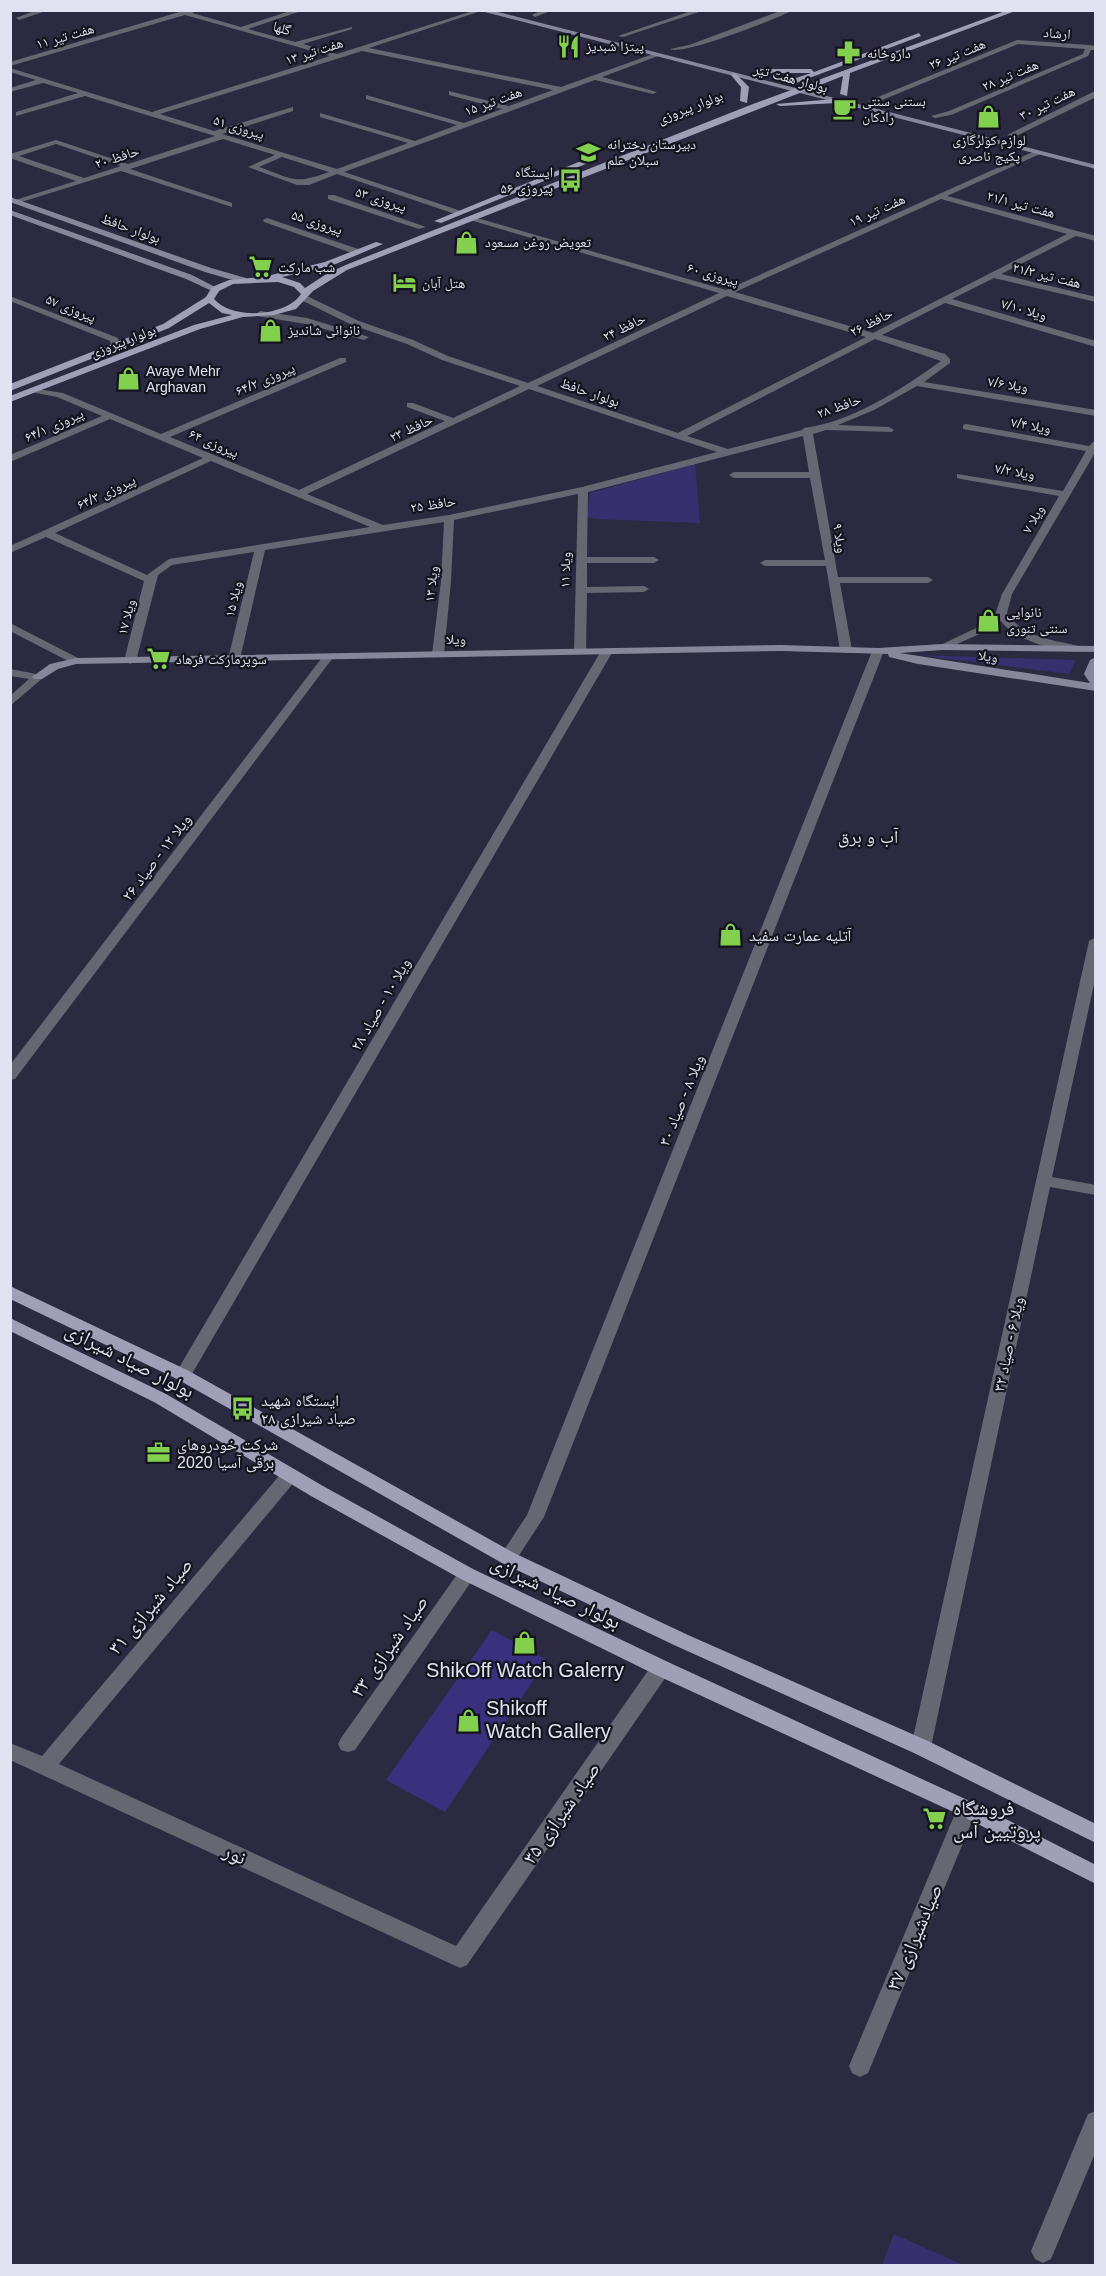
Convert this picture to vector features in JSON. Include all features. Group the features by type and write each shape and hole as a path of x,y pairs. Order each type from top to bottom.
{"main road":[{"path":"956,21 987,10"},
{"name":"بولوار پیروزی","path":"10,399 197,327 247,314 260,314 293,307 323,280 371,258 756,106 1015,10"},
{"name":"بولوار پیروزی","path":"656,135 926,32"},
{"path":"758,71 820,71"},
{"path":"844,94 847,73"},
{"path":"735,75 745,87 744,101"},
{"path":"756,106 834,101"},
{"path":"411,231 600,157"},
{"path":"247,314 225,311 212,303 210,299 215,289 243,280 267,278 328,264 390,239"},
{"path":"267,278 297,285 305,296"},
{"name":"بولوار پیروزی","path":"12,385 166,326 210,299"},
{"name":"بولوار صیاد شیرازی","path":"10,1292 183,1375 508,1558 681,1640 921,1747 1095,1834"},
{"name":"بولوار صیاد شیرازی","path":"10,1324 160,1398 290,1475 467,1574 661,1668 967,1809 1095,1875"}],"street":[{"path":"19,18 45,10"},
{"name":"گلها","path":"170,10 337,56"},
{"name":"هفت تیر ۱۱","path":"10,64 195,10"},
{"path":"241,29 301,10"},
{"path":"518,10 642,42"},
{"path":"535,15 550,10"},
{"path":"621,36 702,10"},
{"path":"673,50 690,47 790,10"},
{"name":"هفت تیر ۱۳","path":"153,114 481,11"},
{"name":"بولوار هفت تیر","path":"481,11 1095,167"},
{"path":"765,13 776,16"},
{"path":"295,44 350,27"},
{"name":"ارشاد","path":"1017,42 1092,47"},
{"name":"هفت تیر ۲۶","path":"872,101 1017,42"},
{"path":"663,47 694,55"},
{"name":"هفت تیر ۲۸","path":"927,114 951,113 1086,55 1092,47"},
{"path":"360,49 563,90"},
{"name":"هفت تیر ۱۵","path":"283,154 252,167 302,183 338,172 656,55"},
{"name":"بولوار هفت تیر","path":"726,63 957,122"},
{"name":"پیروزی ۵۱","path":"10,70 283,154 458,213"},
{"path":"596,78 652,92"},
{"path":"10,90 44,80"},
{"path":"19,114 86,93"},
{"path":"452,93 510,109"},
{"name":"هفت تیر ۳۰","path":"1011,135 1095,94"},
{"path":"369,97 465,125"},
{"name":"حافظ ۲۰","path":"14,200 126,168 290,109"},
{"path":"324,115 415,143"},
{"path":"1000,132 1022,138"},
{"path":"11,156 56,142 229,205"},
{"name":"هفت تیر ۱۹","path":"728,292 1037,152"},
{"path":"11,156 85,181"},
{"name":"هفت تیر ۲۱/۱","path":"940,196 1095,239"},
{"name":"پیروزی ۵۳","path":"331,197 422,227"},
{"name":"بولوار حافظ","path":"14,200 208,270 243,280"},
{"name":"بولوار حافظ","path":"10,212 189,277 215,289"},
{"name":"پیروزی ۶۰","path":"474,218 875,335 945,358"},
{"name":"پیروزی ۵۵","path":"267,220 358,252"},
{"name":"حافظ ۲۶","path":"679,436 1075,233"},
{"name":"هفت تیر ۲۱/۳","path":"994,275 1094,300"},
{"name":"حافظ ۲۴","path":"532,387 728,292"},
{"path":"305,296 325,312 426,348 445,358"},
{"name":"پیروزی ۵۷","path":"10,298 115,340 115,346"},
{"name":"ویلا ۷/۱۰","path":"945,300 1095,344"},
{"path":"260,314 307,321 348,331 412,354 445,358"},
{"name":"بولوار حافظ","path":"445,358 726,452"},
{"name":"حافظ ۲۸","path":"726,452 807,430 823,428 871,408 916,383 947,361 945,358"},
{"name":"پیروزی ۶۴/۲","path":"164,436 343,360"},
{"name":"ویلا ۷/۶","path":"916,383 1095,413"},
{"name":"حافظ ۲۳","path":"301,493 532,387"},
{"name":"پیروزی ۶۴","path":"34,390 60,395 164,436 381,528"},
{"path":"410,405 456,422"},
{"name":"پیروزی ۶۴/۱","path":"10,459 109,416"},
{"name":"ویلا ۷/۴","path":"966,427 1093,445"},
{"path":"823,428 889,430"},
{"name":"ویلا ۹","path":"807,430 846,650"},
{"name":"ویلا ۷","path":"1001,613 1007,594 1093,445"},
{"name":"حافظ ۲۵","path":"150,580 153,573 168,562 449,518 583,490 726,452"},
{"name":"پیروزی ۶۴/۳","path":"10,550 212,457"},
{"path":"734,475 815,475"},
{"name":"ویلا ۷/۲","path":"961,476 1065,494"},
{"name":"ویلا ۱۱","path":"580,651 583,490"},
{"name":"ویلا ۱۳","path":"438,654 447,570 449,518"},
{"path":"48,534 150,580"},
{"name":"ویلا ۱۵","path":"234,659 261,546"},
{"path":"580,560 654,560"},
{"path":"765,563 829,563"},
{"name":"ویلا ۱۷","path":"130,660 150,580"},
{"path":"832,580 928,580"},
{"path":"580,590 644,589"},
{"path":"942,647 991,625 1001,613 1015,630 1030,638 1079,649"},
{"path":"10,626 76,661"},
{"name":"ویلا","path":"38,677 54,666 76,661 781,648 878,651 942,647 1095,649"},
{"name":"ویلا ۱۰ - صیاد ۲۸","path":"183,1375 607,651"},
{"name":"ویلا","path":"878,651 922,662 1064,680 1095,688"},
{"name":"ویلا ۸ - صیاد ۳۰","path":"508,1558 535,1517 878,651"},
{"name":"ویلا ۱۲ - صیاد ۲۶","path":"10,1076 328,657"},
{"path":"1095,660 1090,674 1095,683"},
{"path":"10,672 38,677"},
{"path":"10,703 38,677"},
{"name":"ویلا ۶ - صیاد ۳۲","path":"921,1747 1044,1181 1091,985 1095,941"},
{"path":"1044,1181 1095,1190"},
{"name":"صیاد شیرازی ۳۱","path":"45,1767 290,1475"},
{"name":"صیاد شیرازی ۳۳","path":"348,1744 467,1574"},
{"name":"صیاد شیرازی ۳۵","path":"460,1958 661,1668"},
{"name":"نور","path":"10,1751 460,1958"},
{"name":"صیادشیرازی ۳۷","path":"860,2066 967,1809"},
{"path":"1043,2252 1095,2122"}],"shaded area":[{"path":"695,464 700,523 587,517 590,493"},
{"path":"918,655 1076,660 1069,674"},
{"path":"894,2234 963,2265 882,2265"}],"building":[{"name":"Shikoff Watch Gallery","path":"492,1630 547,1660 445,1812 386,1780"}],"place":[{"name":"پیتزا شبدیز","path":"568,46"},
{"name":"داروخانه","path":"849,53"},
{"name":"بستنی سنتی رادکان","path":"844,109"},
{"name":"لوازم کولرگازی پکیج ناصری","path":"989,116"},
{"name":"دبیرستان دخترانه سبلان علم","path":"589,152"},
{"name":"ایستگاه پیروزی ۵۶","path":"571,180"},
{"name":"تعویض روغن مسعود","path":"467,242"},
{"name":"شب مارکت","path":"260,267"},
{"name":"هتل آبان","path":"404,283"},
{"name":"نانوائی شاندیز","path":"270,330"},
{"name":"Avaye Mehr Arghavan","path":"128,379"},
{"name":"نانوایی سنتی تنوری","path":"988,620"},
{"name":"سوپرمارکت فرهاد","path":"158,659"},
{"name":"آتلیه عمارت سفید","path":"731,935"},
{"name":"ایستگاه شهید صیاد شیرازی ۲۸","path":"243,1409"},
{"name":"شرکت خودروهای برقی آسیا 2020","path":"159,1453"},
{"name":"ShikOff Watch Galerry","path":"525,1642"},
{"name":"Shikoff Watch Gallery","path":"468,1720"},
{"name":"فروشگاه پروتیین آس","path":"935,1819"}],"district":[{"name":"آب و برق","path":"868,837"}]}
